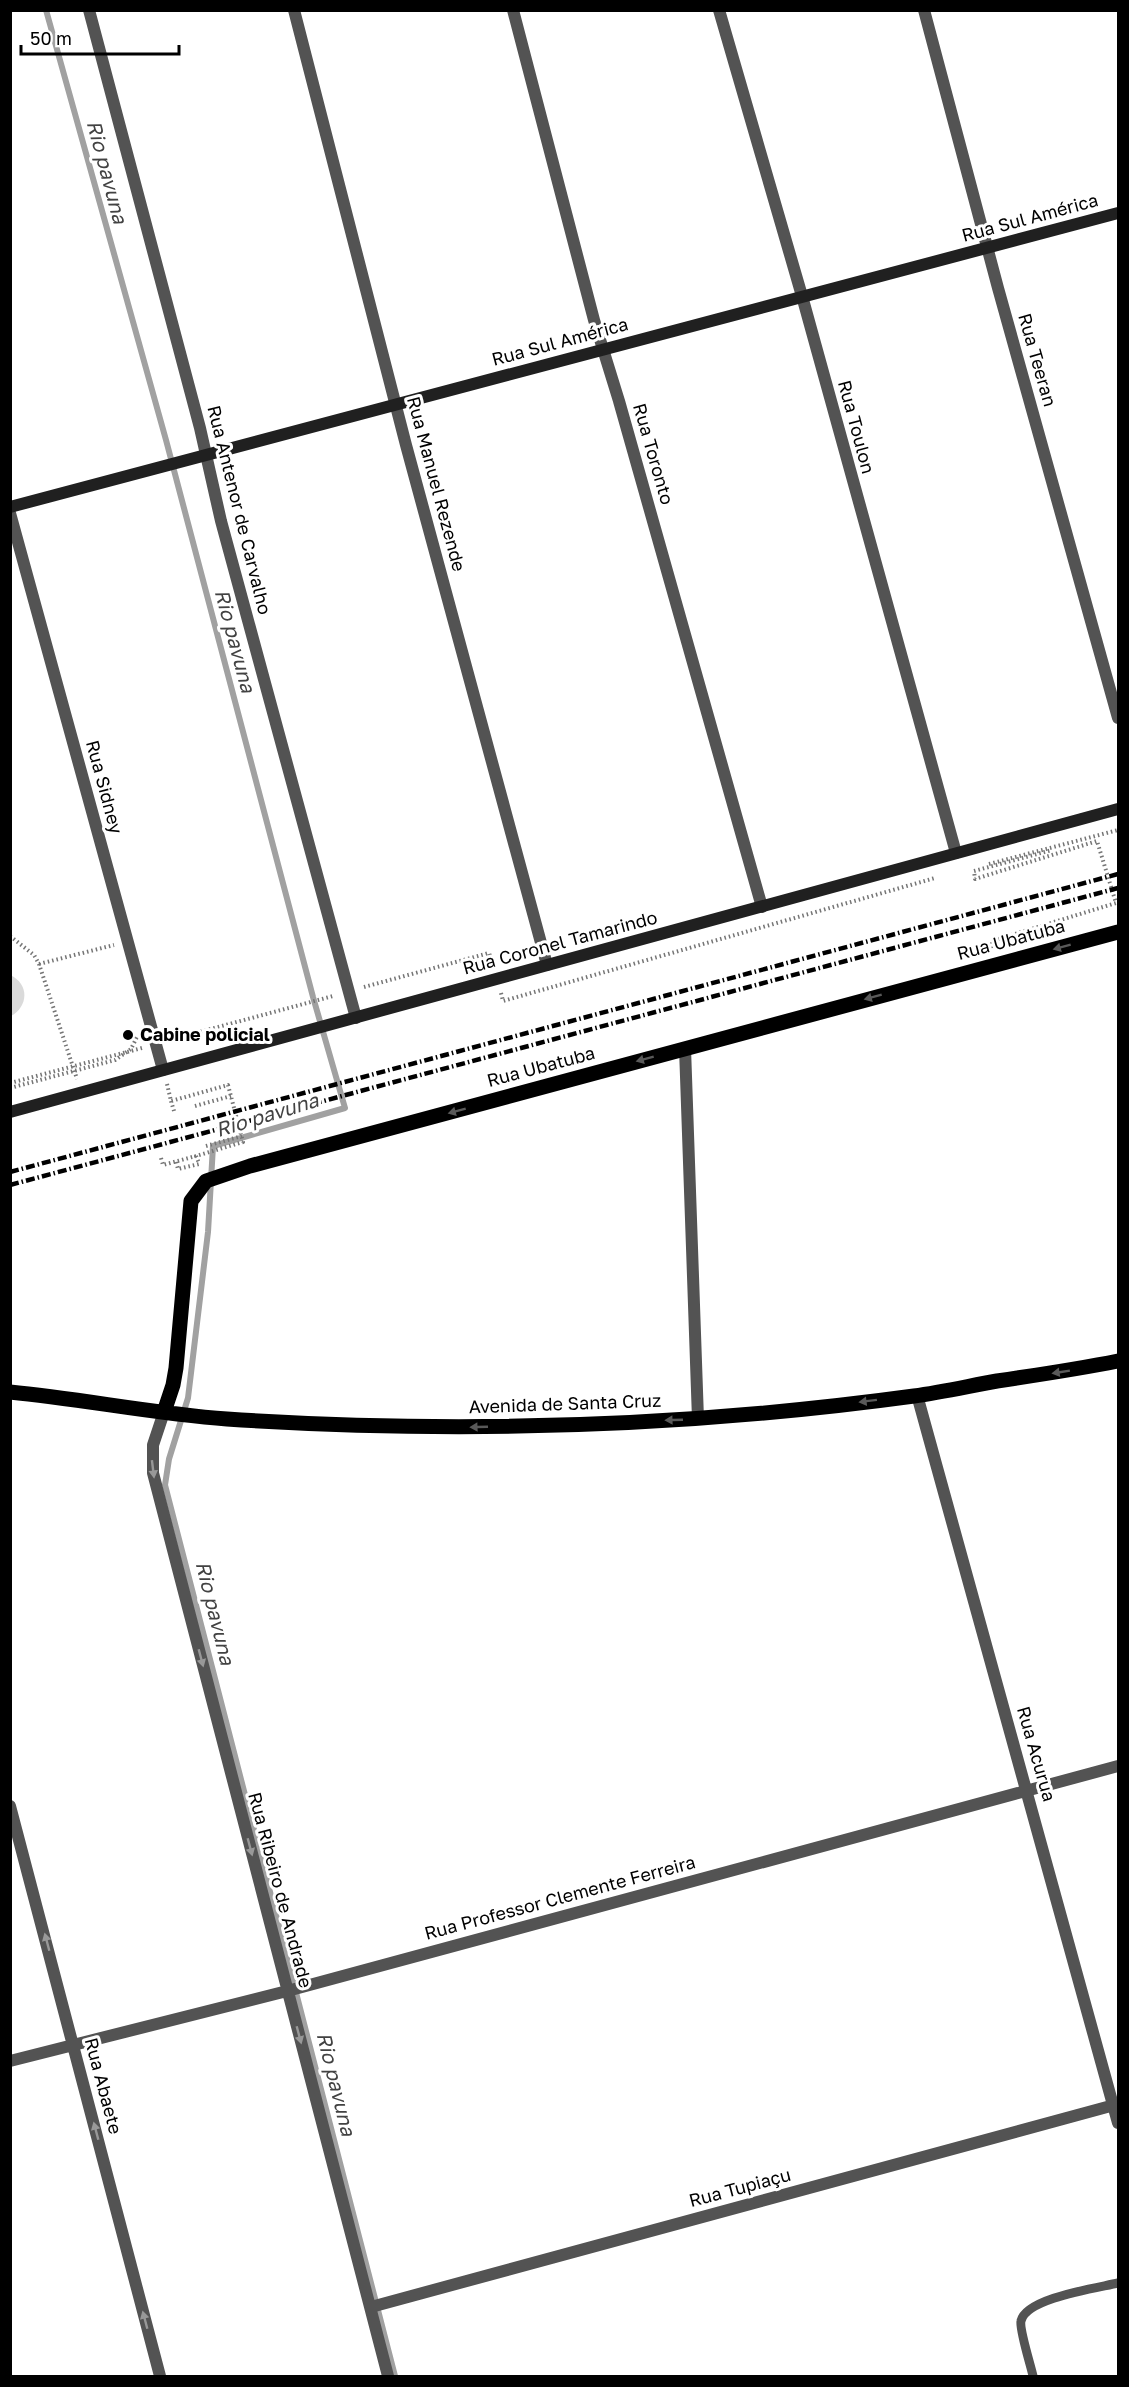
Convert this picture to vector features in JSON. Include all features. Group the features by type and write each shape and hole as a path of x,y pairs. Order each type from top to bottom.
{"main road":[{"name":"Rua Sul América","path":"10,507 1119,213"},
{"name":"Rua Coronel Tamarindo","path":"10,1112 1119,809"},
{"name":"Rua Ubatuba","path":"164,1412 177,1368 191,1201 206,1181 250,1166 685,1047 1119,932"},
{"name":"Avenida de Santa Cruz","path":"10,1392 225,1419 439,1428 698,1419 796,1410 917,1395 1119,1361"}],"street":[{"name":"Rua Antenor de Carvalho","path":"90,10 207,456 224,532 356,1018"},
{"name":"Rua Manuel Rezende","path":"294,10 396,404 547,965"},
{"name":"Rua Toronto","path":"513,10 594,320 762,907"},
{"name":"Rua Toulon","path":"719,10 802,296 956,854"},
{"name":"Rua Teeran","path":"924,10 987,247 1119,718"},
{"name":"Rua Sidney","path":"10,513 122,944 163,1070"},
{"path":"685,1047 698,1419"},
{"name":"Rua Acurua","path":"917,1395 1116,2104 1119,2123"},
{"name":"Rua Ribeiro de Andrade","path":"164,1412 153,1445 153,1473 375,2306 388,2376"},
{"name":"Rua Professor Clemente Ferreira","path":"10,2061 289,1990 1119,1766"},
{"name":"Rua Abaete","path":"10,1806 160,2376"},
{"name":"Rua Tupiaçu","path":"375,2306 1116,2104"}],"lane":[{"path":"1033,2376 1020,2323 1026,2311 1039,2303 1119,2283"}],"path":[{"path":"1005,947 993,950 992,941 1116,903 1097,841 975,879 974,871 1085,840 1080,820"},
{"path":"39,964 122,944 113,934"},
{"path":"10,936 34,956 39,964 82,1092"},
{"path":"10,1088 124,1056 131,1049 138,1031"},
{"path":"163,1070 174,1112"},
{"path":"161,1158 163,1165 243,1142 228,1085 171,1101"},
{"path":"195,1106 231,1096"},
{"path":"206,1146 242,1136"},
{"path":"196,1156 199,1163"}],"shaded area":[{"path":"10,975 21,984 24,990 21,1007 11,1016"}],"waterway":[{"name":"Rio pavuna","path":"46,10 166,440 313,997 345,1108 213,1146 208,1232 188,1398 169,1459 165,1485 395,2376"}],"railway":[{"path":"10,1172 1118,874"},
{"path":"10,1185 1118,888"}],"place":[{"name":"Cabine policial","path":"128,1035"}]}
